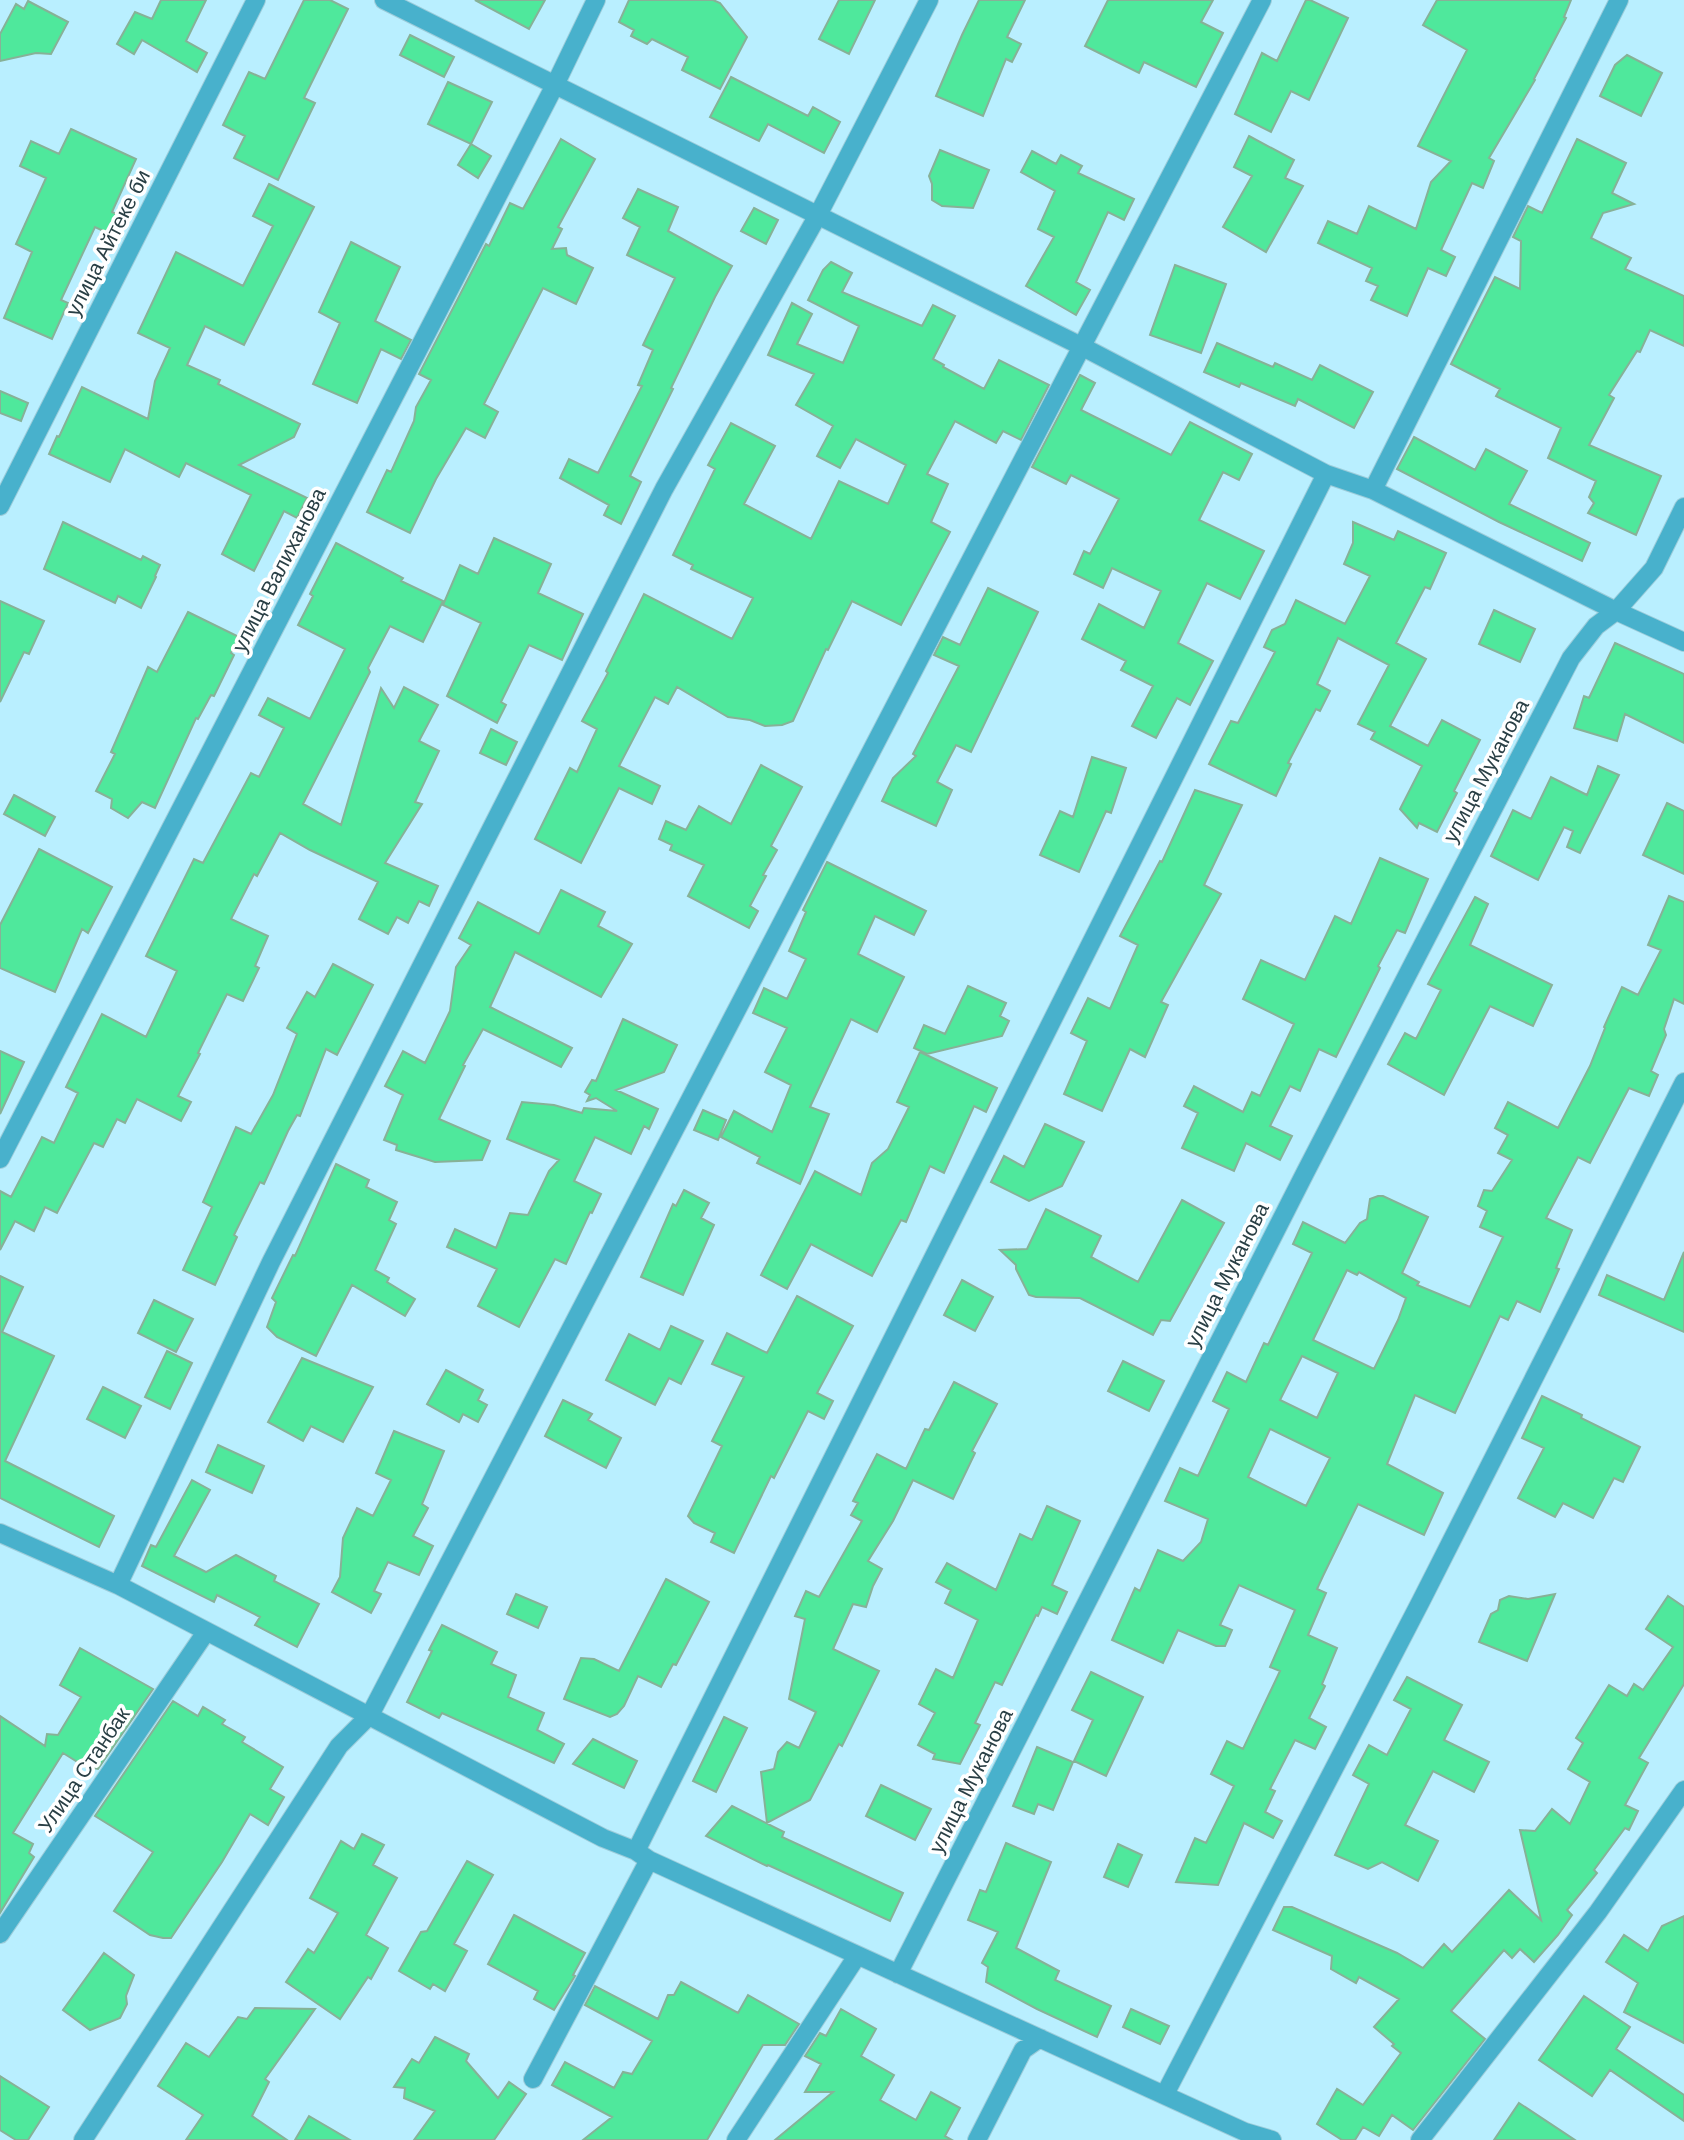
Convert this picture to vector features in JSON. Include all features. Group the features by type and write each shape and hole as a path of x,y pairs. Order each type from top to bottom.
{"street":[{"name":"улица Айтеке би","path":"0,506 256,0"},
{"path":"384,0 1081,346 1326,474 1373,490 1684,642"},
{"name":"улица Валиханова","path":"0,1159 555,85 596,0"},
{"path":"118,1585 271,1262 651,513 818,215 929,0"},
{"path":"83,2140 339,1746 370,1715 1262,0"},
{"path":"1373,490 1619,0"},
{"path":"533,2080 1326,474"},
{"name":"улица Муканова","path":"898,1974 1311,1161 1571,658 1596,626 1616,611 1654,568 1684,508"},
{"path":"1165,2094 1422,1601 1684,1082"},
{"path":"0,1533 118,1585 603,1839 1165,2094 1242,2136 1272,2140"},
{"name":"Улица Станбак","path":"0,1934 206,1632"},
{"path":"1420,2140 1598,1913 1684,1790"},
{"path":"736,2140 857,1956"},
{"path":"977,2140 1023,2050 1040,2038"}],"building":[{"path":"161,0 206,0 186,41 207,53 197,72 142,40 134,54 117,44 135,12 152,19"},
{"path":"304,0 330,0 348,9 304,98 315,103 278,180 234,158 245,136 223,125 249,72 265,79"},
{"path":"475,0 545,0 529,29"},
{"path":"629,0 713,0 720,3 747,37 720,89 682,70 688,57 652,39 647,44 631,36 634,30 619,22"},
{"path":"839,0 875,0 849,54 819,39"},
{"path":"979,0 1025,0 1007,37 1021,44 1012,62 1006,59 983,116 936,96"},
{"path":"1108,0 1213,0 1201,22 1223,33 1196,87 1144,62 1139,73 1085,46"},
{"path":"1306,0 1348,18 1309,100 1291,91 1271,132 1235,114 1262,53 1277,61"},
{"path":"1437,0 1571,0 1564,17 1566,18 1535,80 1489,158 1494,161 1483,188 1472,183 1441,250 1455,257 1446,276 1428,268 1407,316 1371,300 1378,286 1366,281 1372,268 1318,243 1328,221 1357,234 1369,206 1416,229 1431,182 1451,161 1418,146 1467,50 1423,25"},
{"path":"28,1 68,22 51,54 36,53 0,61 0,34 16,4 24,9"},
{"path":"410,35 454,57 444,77 400,55"},
{"path":"1627,55 1662,73 1641,116 1600,96 1615,65"},
{"path":"731,77 808,116 813,107 840,122 824,153 768,124 759,141 710,117"},
{"path":"448,82 492,102 471,144 428,124"},
{"path":"71,129 136,159 112,212 125,218 116,237 95,227 61,300 68,303 52,339 4,318 32,252 16,244 46,178 20,166 31,141 59,154"},
{"path":"1249,136 1294,160 1285,178 1303,186 1266,252 1223,227 1252,176 1234,167"},
{"path":"561,139 595,159 558,227 562,229 552,249 566,248 567,255 593,268 576,304 543,288 484,404 498,412 485,438 466,428 436,479 410,533 367,512 387,470 391,472 414,421 416,407 431,380 419,374 510,203 523,209"},
{"path":"1577,139 1626,163 1612,193 1634,204 1603,213 1591,238 1631,258 1625,269 1684,296 1684,346 1650,330 1640,352 1637,351 1609,395 1614,398 1589,445 1661,476 1636,535 1588,513 1594,503 1589,497 1596,481 1548,458 1561,428 1496,396 1500,389 1451,364 1495,277 1520,289 1521,241 1513,237 1528,206 1542,213"},
{"path":"471,144 491,156 478,178 458,165"},
{"path":"940,150 989,170 973,208 942,206 932,200 929,176"},
{"path":"1032,151 1056,164 1061,155 1082,166 1078,173 1134,199 1124,220 1108,212 1076,282 1090,290 1076,315 1026,286 1054,237 1038,229 1055,191 1021,172"},
{"path":"269,184 314,207 244,345 205,326 187,365 220,380 218,384 300,424 294,437 239,465 307,498 297,518 284,511 254,571 222,554 251,495 186,463 179,477 125,449 110,482 49,454 82,387 148,419 155,381 170,348 138,333 176,252 243,286 273,226 253,216"},
{"path":"638,189 678,207 668,231 732,266 630,476 641,482 621,524 604,515 609,505 560,478 569,459 598,473 642,386 638,385 653,350 643,345 675,278 627,255 640,227 623,218"},
{"path":"754,208 778,220 766,244 741,231"},
{"path":"351,242 400,267 375,321 411,340 401,359 381,349 357,403 313,384 340,323 319,312"},
{"path":"831,262 852,273 842,292 922,326 933,305 955,316 933,359 944,365 943,367 984,389 999,360 1049,385 1021,440 1003,431 996,443 955,421 927,474 948,484 931,522 950,532 901,625 852,601 828,650 826,649 793,721 765,726 750,720 728,717 677,687 668,704 655,697 619,766 660,786 652,804 619,788 581,863 535,839 570,768 577,772 597,729 582,721 608,673 606,671 644,594 732,639 753,598 691,569 693,565 673,555 715,469 708,465 731,423 775,446 744,504 811,539 839,481 888,504 906,465 856,439 840,468 817,456 833,426 796,405 814,374 768,355 792,303 812,314 797,344 843,363 859,326 808,300 823,270"},
{"path":"1175,265 1226,284 1201,353 1150,335"},
{"path":"1217,343 1273,367 1275,363 1312,380 1320,365 1373,392 1354,428 1298,399 1295,406 1241,383 1239,387 1204,372"},
{"path":"1080,375 1095,383 1081,410 1171,455 1190,422 1252,454 1239,480 1223,472 1199,520 1264,551 1240,599 1207,583 1178,643 1213,661 1190,705 1177,698 1156,738 1132,726 1153,686 1121,670 1126,661 1082,639 1099,604 1144,628 1161,591 1112,568 1103,588 1074,574 1084,551 1090,554 1119,499 1071,475 1066,484 1032,467"},
{"path":"0,391 28,403 21,421 0,413"},
{"path":"1414,437 1475,470 1486,449 1527,471 1509,504 1590,543 1582,561 1397,469"},
{"path":"63,522 141,560 143,556 160,565 141,608 118,596 115,603 44,569"},
{"path":"1353,522 1394,540 1398,531 1446,553 1430,589 1425,587 1396,643 1426,659 1390,726 1428,746 1442,720 1480,740 1437,832 1419,823 1417,828 1400,809 1422,766 1371,739 1375,732 1358,724 1389,665 1338,638 1317,684 1330,691 1320,711 1316,709 1288,763 1291,764 1276,796 1209,764 1231,721 1238,723 1275,652 1264,647 1272,630 1285,624 1296,600 1345,624 1370,576 1344,564 1353,543"},
{"path":"494,538 551,564 538,593 583,614 562,660 529,645 501,702 506,705 497,723 447,696 481,623 443,605 460,565 478,574"},
{"path":"336,543 403,578 401,581 443,601 423,642 390,626 368,668 370,672 303,804 341,825 381,688 394,708 404,687 438,705 419,741 439,751 415,802 422,804 385,863 438,886 429,906 419,901 408,923 397,917 388,934 359,919 378,882 280,833 257,876 254,874 231,919 268,936 255,966 259,968 243,1001 227,994 178,1096 191,1102 181,1121 137,1099 125,1123 117,1119 103,1147 94,1143 57,1213 45,1207 34,1231 15,1221 0,1250 0,1191 11,1197 42,1137 54,1143 78,1093 66,1087 102,1014 146,1037 177,971 146,956 194,859 203,863 251,773 259,777 284,728 259,715 268,698 310,719 345,649 298,625 313,596 310,594"},
{"path":"988,588 1038,612 971,752 956,745 937,782 952,790 936,826 882,801 893,778 916,756 913,754 959,666 934,655 943,637 960,645"},
{"path":"0,601 44,621 29,654 24,652 0,702"},
{"path":"1494,610 1535,629 1520,662 1479,644"},
{"path":"188,612 239,637 231,653 234,655 214,696 211,695 198,719 196,718 155,808 142,802 128,818 111,808 112,799 96,791 115,754 111,752 148,667 157,672"},
{"path":"1615,643 1684,674 1684,743 1625,714 1617,741 1574,728 1584,696 1589,698"},
{"path":"491,729 517,742 506,765 480,753"},
{"path":"1092,757 1126,768 1111,813 1106,811 1079,872 1040,855 1060,811 1073,817"},
{"path":"761,765 802,787 771,846 777,850 750,906 758,911 749,928 688,896 704,865 670,850 672,845 659,839 666,821 686,830 699,806 731,824"},
{"path":"1598,766 1619,775 1580,853 1567,847 1573,831 1564,827 1538,880 1491,856 1513,810 1531,819 1551,777 1587,795"},
{"path":"1195,790 1242,805 1204,885 1221,894 1161,1002 1168,1005 1145,1057 1130,1049 1102,1111 1064,1094 1087,1041 1071,1033 1088,998 1110,1009 1138,945 1120,936 1160,861 1162,862"},
{"path":"14,795 55,817 45,836 4,814"},
{"path":"1667,803 1684,811 1684,874 1643,855"},
{"path":"39,849 112,887 88,933 82,929 55,992 0,968 0,925"},
{"path":"1380,858 1428,879 1405,933 1397,930 1378,966 1380,968 1336,1057 1319,1049 1300,1091 1290,1086 1270,1126 1292,1136 1280,1160 1246,1143 1234,1171 1182,1148 1198,1113 1184,1106 1194,1086 1243,1112 1252,1092 1260,1096 1294,1024 1243,999 1261,960 1305,980 1335,916 1351,924"},
{"path":"827,862 926,911 914,935 875,916 858,954 904,977 877,1032 851,1019 810,1107 829,1114 800,1184 757,1163 760,1157 721,1137 734,1111 772,1132 791,1085 765,1072 787,1028 753,1013 764,988 787,999 806,959 789,951 806,912 803,910"},
{"path":"561,890 605,912 598,926 632,944 601,997 515,952 490,1007 572,1048 561,1067 483,1029 463,1065 465,1066 439,1119 490,1141 482,1160 435,1162 396,1150 397,1145 384,1140 403,1095 385,1086 403,1051 425,1063 450,1011 456,967 471,945 459,938 478,902 539,934"},
{"path":"1669,896 1684,902 1684,1004 1674,999 1664,1029 1666,1035 1651,1071 1658,1075 1649,1096 1629,1088 1590,1163 1578,1157 1546,1218 1572,1230 1540,1312 1517,1301 1508,1320 1500,1316 1455,1413 1415,1395 1387,1464 1443,1493 1424,1535 1358,1504 1317,1589 1326,1593 1308,1635 1337,1648 1322,1684 1325,1686 1309,1718 1326,1727 1315,1749 1295,1740 1270,1789 1275,1791 1265,1812 1282,1821 1273,1838 1244,1823 1218,1885 1176,1882 1195,1838 1206,1843 1234,1786 1211,1774 1227,1741 1243,1749 1280,1671 1270,1667 1295,1610 1239,1585 1220,1625 1232,1630 1225,1646 1216,1646 1178,1630 1163,1663 1112,1640 1135,1588 1140,1591 1158,1550 1183,1561 1201,1542 1208,1519 1165,1501 1180,1468 1198,1476 1229,1409 1213,1401 1227,1372 1246,1382 1264,1343 1268,1345 1312,1253 1293,1244 1303,1222 1345,1243 1360,1223 1367,1219 1370,1199 1378,1196 1428,1217 1402,1273 1419,1282 1417,1285 1470,1307 1503,1237 1480,1227 1487,1211 1478,1206 1484,1190 1492,1191 1512,1160 1498,1153 1508,1135 1495,1128 1508,1102 1558,1128 1590,1066 1622,987 1638,995 1661,950 1648,945","holes":["1347,1270 1357,1275 1359,1272 1406,1298 1374,1369 1313,1340","1302,1356 1338,1373 1317,1418 1280,1400","1270,1429 1330,1458 1306,1506 1248,1477"]},
{"path":"1475,897 1488,904 1470,945 1552,985 1533,1026 1490,1006 1444,1095 1388,1064 1405,1033 1416,1039 1441,990 1428,984"},
{"path":"333,964 373,985 337,1055 326,1049 300,1116 297,1115 288,1131 264,1184 260,1182 234,1235 237,1237 215,1285 183,1270 212,1207 203,1202 236,1127 251,1134 273,1095 297,1034 287,1028 307,992 315,997"},
{"path":"968,986 1006,1003 1000,1016 1009,1021 1002,1036 927,1054 914,1048 924,1025 945,1034"},
{"path":"623,1019 677,1045 664,1072 616,1090 658,1109 649,1129 644,1126 631,1154 595,1137 574,1181 601,1194 566,1264 555,1259 519,1327 478,1306 497,1269 447,1247 455,1229 496,1248 510,1213 528,1215 549,1171 559,1160 507,1139 522,1102 554,1105 582,1113 584,1108 617,1111 596,1098 587,1101 590,1095 585,1092 592,1080 596,1081"},
{"path":"0,1051 24,1062 0,1114"},
{"path":"920,1052 997,1088 986,1112 974,1106 944,1173 930,1166 906,1222 901,1220 872,1276 811,1244 787,1289 761,1275 815,1171 861,1195 872,1163 888,1149 909,1107 897,1102"},
{"path":"703,1110 726,1120 718,1140 694,1130"},
{"path":"1045,1124 1084,1142 1062,1186 1029,1201 991,1182 1004,1156 1024,1167"},
{"path":"336,1164 369,1180 366,1187 397,1202 389,1220 396,1224 375,1270 389,1278 387,1282 415,1299 405,1316 352,1285 316,1356 277,1337 267,1327 276,1302 272,1298 293,1255 295,1256"},
{"path":"684,1190 709,1203 701,1218 714,1225 683,1295 641,1277 673,1204 676,1206"},
{"path":"1182,1200 1224,1223 1170,1321 1161,1320 1153,1335 1080,1298 1029,1295 1016,1265 1000,1250 1027,1249 1046,1209 1101,1236 1091,1257 1138,1282"},
{"path":"1684,1252 1684,1332 1599,1295 1607,1275 1664,1300"},
{"path":"0,1276 23,1287 2,1332 54,1356 5,1461 114,1516 99,1547 0,1498"},
{"path":"962,1280 993,1297 975,1331 944,1315"},
{"path":"797,1296 853,1326 817,1393 833,1401 824,1419 808,1411 774,1478 771,1476 734,1553 711,1542 715,1533 694,1523 688,1516 722,1446 712,1441 744,1377 712,1364 727,1333 767,1353"},
{"path":"154,1300 193,1319 176,1352 138,1333"},
{"path":"671,1326 703,1341 681,1384 669,1378 655,1405 606,1380 629,1334 660,1350"},
{"path":"167,1351 192,1363 170,1409 145,1397"},
{"path":"302,1358 373,1387 343,1442 311,1426 303,1441 268,1422"},
{"path":"1123,1361 1164,1381 1149,1411 1108,1391"},
{"path":"446,1370 483,1390 478,1400 487,1405 478,1422 463,1414 459,1422 427,1404"},
{"path":"954,1382 997,1404 972,1451 975,1453 953,1499 913,1480 893,1521 868,1561 882,1569 866,1607 853,1604 833,1649 879,1671 842,1746 839,1744 810,1800 767,1823 761,1772 774,1769 778,1752 787,1742 799,1748 816,1712 789,1699 805,1619 795,1616 806,1591 819,1597 862,1521 851,1515 858,1503 853,1501 877,1454 906,1469 925,1429 929,1430"},
{"path":"103,1387 141,1406 125,1438 87,1419"},
{"path":"1542,1396 1640,1447 1623,1482 1614,1478 1593,1518 1563,1503 1555,1517 1518,1498 1544,1448 1522,1438"},
{"path":"563,1400 592,1414 588,1420 621,1438 606,1468 545,1436"},
{"path":"394,1431 444,1451 422,1504 428,1508 413,1536 433,1546 419,1575 388,1562 374,1591 381,1594 371,1613 332,1592 340,1577 343,1538 357,1508 373,1516 391,1480 376,1473"},
{"path":"218,1445 264,1466 252,1493 206,1472"},
{"path":"192,1480 210,1490 174,1556 206,1572 236,1555 276,1576 274,1581 319,1604 297,1647 255,1625 260,1617 217,1595 214,1602 142,1566 151,1545 156,1547"},
{"path":"1047,1506 1080,1521 1052,1585 1067,1592 1057,1614 1042,1607 1038,1616 1036,1615 1002,1685 995,1682 975,1723 980,1725 960,1764 933,1759 935,1754 918,1745 935,1713 919,1704 936,1669 953,1678 978,1620 945,1603 951,1590 936,1582 947,1563 996,1590 1020,1534 1032,1540"},
{"path":"666,1579 709,1602 676,1665 673,1664 661,1687 638,1676 624,1706 610,1717 564,1699 581,1658 594,1659 619,1671"},
{"path":"516,1594 547,1607 538,1628 507,1614"},
{"path":"1555,1594 1527,1661 1479,1642 1491,1614 1498,1610 1500,1600 1509,1596 1528,1599"},
{"path":"1668,1596 1684,1607 1684,1684 1639,1758 1648,1763 1625,1805 1638,1811 1629,1830 1625,1828 1594,1870 1597,1873 1567,1910 1572,1915 1534,1962 1520,1949 1512,1958 1504,1950 1451,2011 1485,2039 1413,2130 1392,2115 1379,2136 1363,2127 1355,2140 1342,2140 1317,2124 1337,2089 1363,2105 1401,2053 1374,2027 1399,1999 1359,1977 1356,1983 1331,1969 1332,1956 1273,1930 1284,1907 1292,1907 1397,1953 1423,1968 1444,1944 1452,1952 1509,1890 1541,1920 1520,1830 1535,1831 1552,1809 1570,1824 1590,1782 1568,1769 1583,1743 1576,1738 1609,1685 1627,1696 1634,1684 1643,1690 1673,1647 1646,1629"},
{"path":"442,1625 497,1652 491,1664 516,1675 508,1697 544,1713 537,1730 564,1744 554,1763 442,1713 439,1718 407,1702"},
{"path":"80,1648 153,1689 98,1769 84,1766 63,1753 13,1833 33,1844 29,1853 34,1857 0,1913 0,1716 45,1746 47,1734 58,1735 81,1697 60,1685"},
{"path":"1091,1672 1143,1697 1106,1776 1074,1761 1093,1720 1072,1710"},
{"path":"1407,1677 1462,1705 1444,1740 1489,1762 1474,1792 1433,1771 1405,1825 1438,1841 1418,1881 1382,1862 1368,1869 1335,1855 1369,1784 1353,1775 1369,1745 1387,1755 1411,1709 1394,1700"},
{"path":"173,1701 198,1716 203,1707 225,1720 222,1724 245,1737 242,1742 283,1767 270,1789 284,1797 268,1825 250,1814 222,1862 171,1938 163,1938 150,1935 114,1911 153,1852 95,1816"},
{"path":"724,1717 747,1728 716,1792 693,1781"},
{"path":"593,1739 637,1761 624,1788 573,1764"},
{"path":"1037,1747 1073,1762 1053,1810 1038,1804 1034,1814 1013,1806"},
{"path":"881,1785 931,1809 915,1840 866,1816"},
{"path":"732,1806 784,1832 782,1837 903,1893 890,1921 706,1836"},
{"path":"362,1834 384,1845 373,1865 397,1878 366,1935 388,1948 371,1979 368,1977 340,2019 286,1982 308,1949 314,1953 338,1913 310,1898 341,1841 354,1849"},
{"path":"1006,1843 1051,1862 1016,1948 1059,1971 1055,1980 1111,2006 1097,2037 986,1982 988,1967 982,1963 998,1932 968,1920 980,1890 986,1892"},
{"path":"1118,1844 1142,1855 1128,1887 1104,1877"},
{"path":"467,1861 493,1875 454,1944 467,1951 445,1991 433,1984 430,1989 399,1971 421,1932 427,1931"},
{"path":"514,1915 585,1953 573,1975 575,1976 554,2010 534,1999 538,1991 488,1964"},
{"path":"1684,1916 1684,2043 1624,2012 1638,1983 1606,1962 1624,1935 1648,1951 1662,1926"},
{"path":"104,1953 134,1975 126,1996 127,2004 120,2018 90,2030 63,2010"},
{"path":"681,1982 738,2013 748,1995 799,2024 785,2045 763,2045 707,2140 583,2140 612,2117 552,2085 565,2062 614,2088 623,2072 632,2074 652,2041 585,2005 595,1986 658,2019 668,1995 674,1995"},
{"path":"1584,1996 1630,2027 1616,2049 1684,2095 1684,2121 1610,2070 1592,2096 1539,2060"},
{"path":"255,2008 315,2009 265,2079 269,2082 252,2116 287,2140 186,2140 203,2115 158,2086 186,2043 209,2057 238,2017 247,2019"},
{"path":"841,2009 876,2029 861,2056 894,2075 880,2100 916,2120 931,2092 960,2108 945,2136 952,2140 775,2140 833,2092 805,2092 821,2064 805,2056 820,2033 826,2036"},
{"path":"1131,2009 1169,2026 1160,2044 1123,2027"},
{"path":"435,2037 469,2054 466,2061 498,2098 509,2082 526,2094 494,2140 414,2140 435,2111 404,2098 405,2088 394,2087 412,2059 419,2063"},
{"path":"0,2076 49,2107 28,2140 16,2140 0,2130"},
{"path":"1519,2103 1575,2140 1494,2140"},
{"path":"309,2116 350,2140 295,2140"}]}
